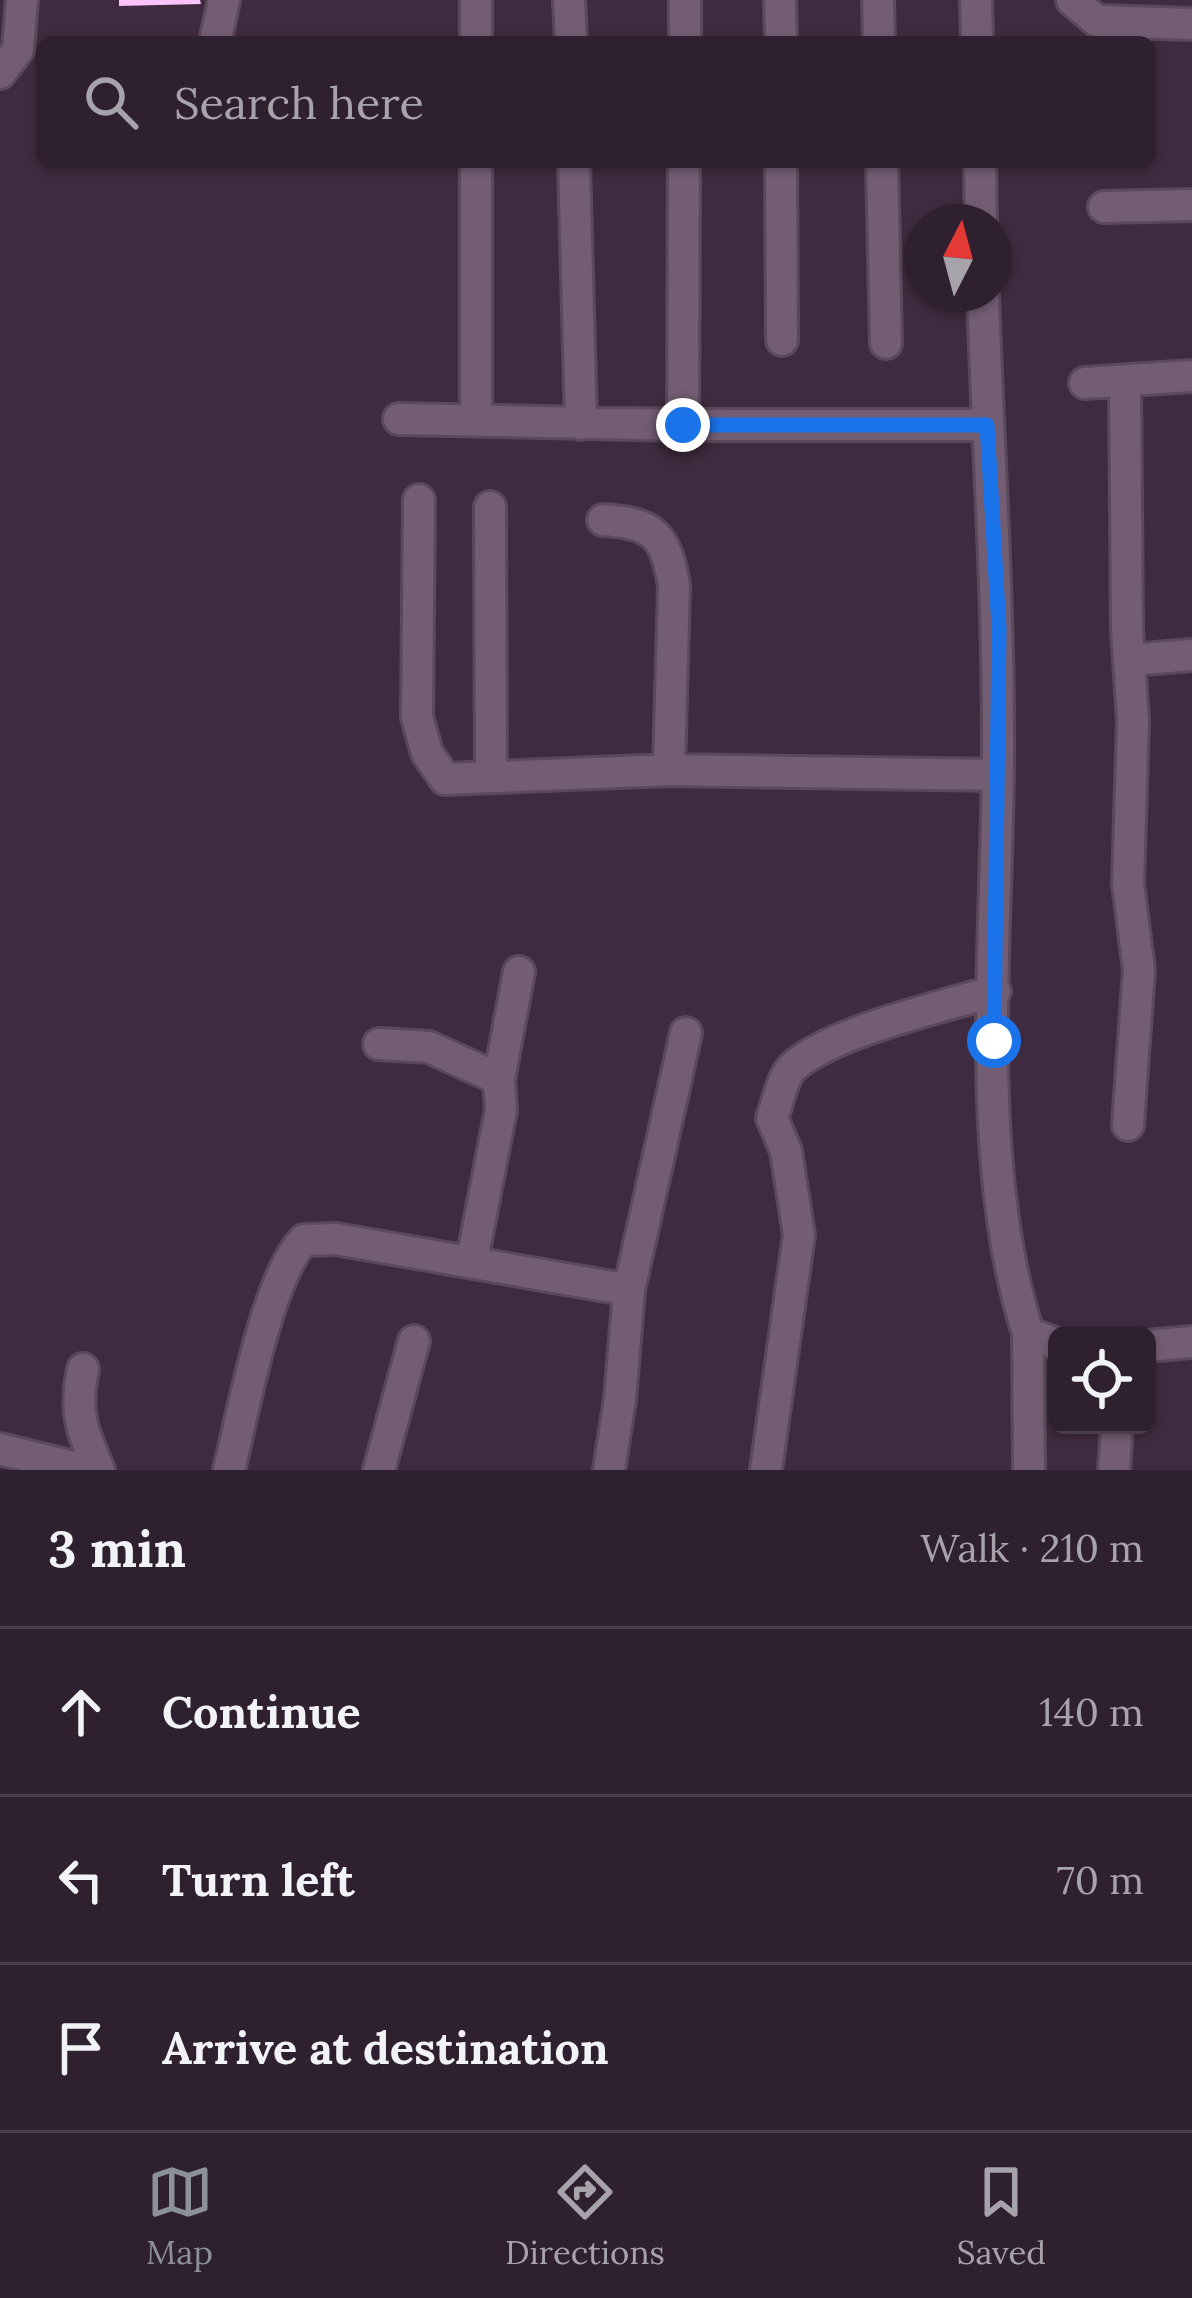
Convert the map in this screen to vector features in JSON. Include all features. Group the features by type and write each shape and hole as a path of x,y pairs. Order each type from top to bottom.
{"street":[{"path":"0,73 18,50 22,0"},
{"path":"216,36 224,0"},
{"path":"476,0 476,36"},
{"path":"569,0 571,36"},
{"path":"685,0 685,36"},
{"path":"781,0 781,36"},
{"path":"878,0 879,36"},
{"path":"976,0 977,36"},
{"path":"1072,0 1096,21 1192,24"},
{"path":"476,168 476,421"},
{"path":"574,168 581,424"},
{"path":"683,425 684,168"},
{"path":"781,168 782,340"},
{"path":"882,168 886,343"},
{"path":"980,168 981,204"},
{"path":"1104,207 1192,205"},
{"path":"984,312 999,628 995,991 999,1211 1042,1338 1029,1470"},
{"path":"1085,383 1192,376"},
{"path":"1125,382 1132,767 1128,884 1139,970 1128,1125"},
{"path":"399,419 987,425"},
{"path":"419,500 417,717 427,753 445,779 670,770 998,775"},
{"path":"490,506 491,777"},
{"path":"603,520 639,522 659,538 669,557 674,586 670,770"},
{"path":"1131,659 1192,656"},
{"path":"472,1260 501,1111 499,1078 520,972"},
{"path":"766,1470 800,1235 786,1151 772,1118 790,1069 875,1027 995,991"},
{"path":"609,1470 629,1290 686,1034"},
{"path":"380,1044 429,1046 499,1078"},
{"path":"229,1470 276,1288 288,1256 304,1240 336,1239 629,1290"},
{"path":"379,1470 414,1341"},
{"path":"1156,1345 1192,1342"},
{"path":"83,1370 78,1421 99,1470"},
{"path":"1114,1470 1116,1434"},
{"path":"0,1449 86,1470"}],"building":[{"path":"119,0 200,0 201,4 119,6"}],"route":[{"path":"683,425 987,425 999,628 994,1041"}]}
